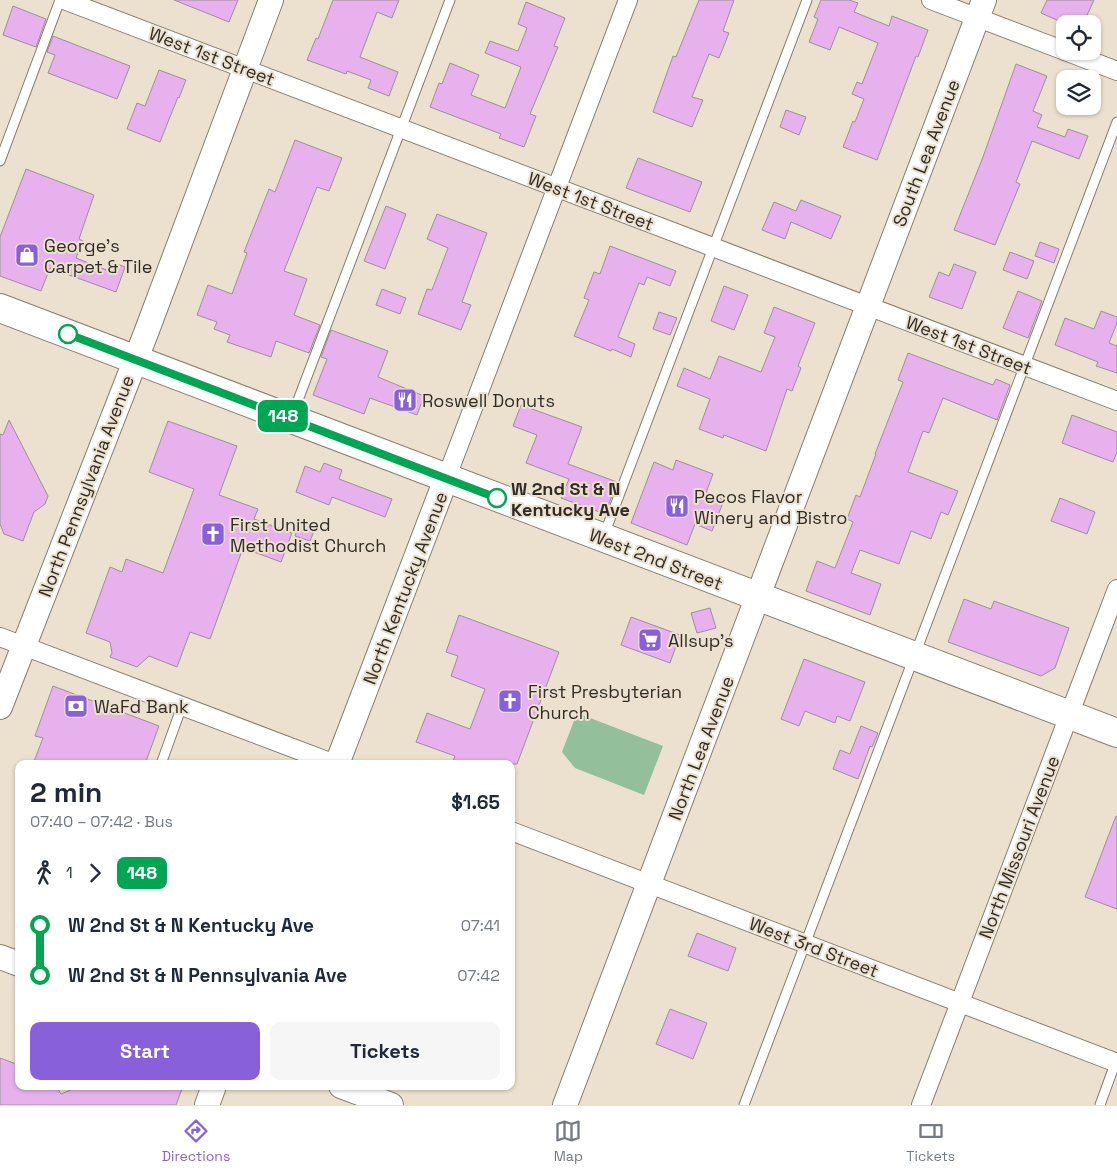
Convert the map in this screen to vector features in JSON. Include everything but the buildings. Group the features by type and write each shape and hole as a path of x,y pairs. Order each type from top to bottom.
{"main road":[{"name":"West 2nd Street","path":"0,308 446,479 1117,732"}],"street":[{"name":"West 1st Street","path":"64,0 1117,401"},
{"name":"North Pennsylvania Avenue","path":"0,707 135,360 271,0"},
{"name":"North Kentucky Avenue","path":"338,760 628,0"},
{"path":"931,0 980,9 1056,47"},
{"name":"South Lea Avenue","path":"868,306 980,9"},
{"path":"1088,60 1117,71"},
{"name":"North Lea Avenue","path":"564,1105 650,884 868,306"},
{"name":"North Missouri Avenue","path":"921,1105 1117,589"},
{"path":"0,637 325,760"},
{"name":"West 3rd Street","path":"515,833 1117,1061"},
{"path":"0,957 15,963"},
{"path":"207,1105 213,1090"},
{"path":"351,1090 388,1105"}],"lane":[{"path":"0,161 60,0"},
{"path":"290,419 450,0"},
{"path":"603,538 807,0"},
{"path":"744,1105 1117,122"},
{"path":"162,760 182,706"},
{"path":"1100,1105 1117,1061"}],"green space":[{"path":"577,713 663,746 644,795 575,768 562,752"}],"bus line":[{"name":"148","path":"68,334 497,498"}],"place":[{"name":"George's Carpet & Tile","path":"27,255"},
{"name":"Roswell Donuts","path":"405,400"},
{"name":"W 2nd St & N Kentucky Ave","path":"497,498"},
{"name":"Pecos Flavor Winery and Bistro","path":"677,506"},
{"name":"First United Methodist Church","path":"213,534"},
{"name":"Allsup's","path":"650,640"},
{"name":"First Presbyterian Church","path":"510,701"},
{"name":"WaFd Bank","path":"76,706"}]}
